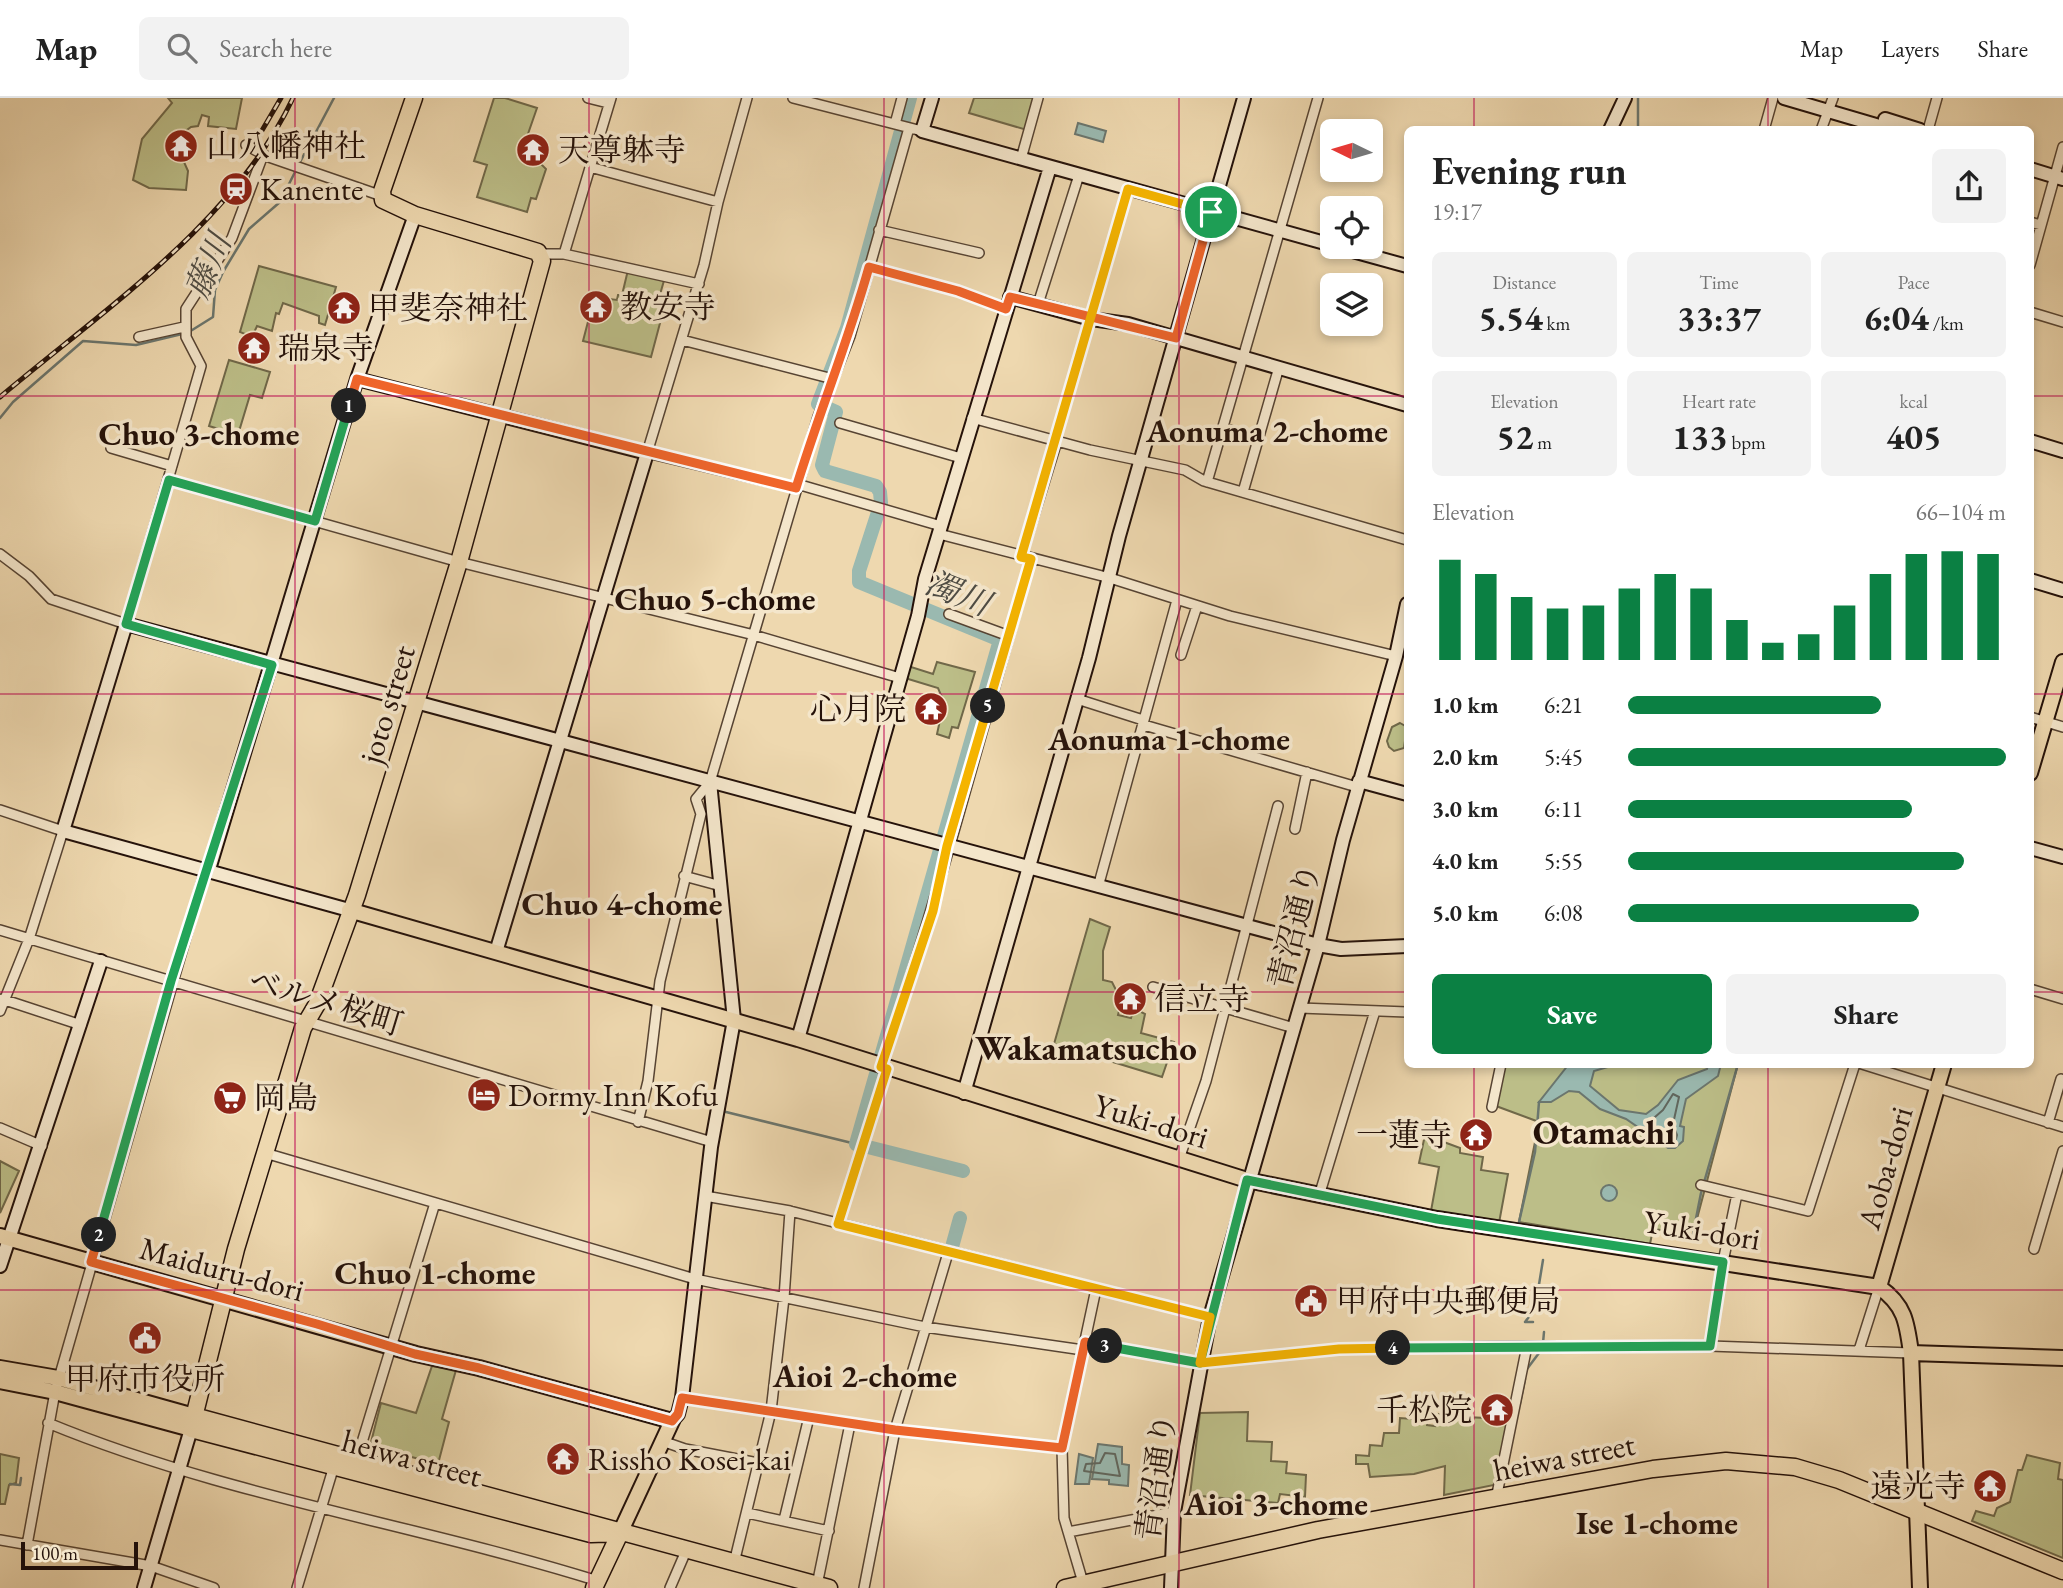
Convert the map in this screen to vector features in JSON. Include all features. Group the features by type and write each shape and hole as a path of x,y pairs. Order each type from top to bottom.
{"highway":[{"path":"414,98 382,196 387,203 415,215 541,254"},
{"name":"joto street","path":"193,1423 265,1153 307,1022 317,1004 349,910 459,562 542,261 541,254"},
{"name":"heiwa street","path":"193,1423 356,1465 591,1534 620,1533 823,1586"},
{"name":"heiwa street","path":"193,1423 334,1466 356,1465"},
{"name":"heiwa street","path":"1065,1588 1084,1586 1170,1563 1318,1530 1689,1463 1762,1462 1795,1467 1839,1480 2063,1571"},
{"path":"596,1584 620,1533"}],"main road":[{"path":"2034,760 2063,662"},
{"name":"Yuki-dori","path":"349,910 798,1039 880,1067 1247,1180 1437,1219 1879,1287"},
{"name":"Aoba-dori","path":"1879,1287 1943,1068"},
{"name":"Maiduru-dori","path":"5,1238 390,1346 672,1421"},
{"path":"1879,1287 1900,1305 1906,1317 1911,1353 1920,1588"},
{"path":"1911,1353 2063,1358"},
{"path":"0,1368 193,1423"},
{"path":"0,1381 56,1385"},
{"path":"620,1533 672,1421"}],"street":[{"path":"564,254 610,100 588,98"},
{"path":"496,952 606,599 699,284 747,98"},
{"path":"793,98 1320,242"},
{"path":"895,124 902,98"},
{"path":"672,1421 678,1414 682,1398 712,1142 734,1020 710,782 796,486 822,406 850,336 878,230 932,98"},
{"path":"917,130 939,98"},
{"path":"1021,159 1038,98"},
{"path":"964,1093 1244,98"},
{"path":"1207,482 1318,98"},
{"path":"1612,126 1625,98"},
{"path":"1765,126 1773,98"},
{"path":"1784,98 1831,104 1883,126"},
{"path":"1814,98 1906,126"},
{"path":"1929,126 1937,98"},
{"path":"1823,126 1831,104"},
{"path":"246,145 263,155 382,196"},
{"path":"2034,250 2060,173 2063,147"},
{"path":"0,1012 2,1000 29,939 63,831 201,366 184,327 186,309 232,238 263,155"},
{"path":"2034,163 2060,173"},
{"path":"590,167 718,202"},
{"path":"798,1039 972,418 1050,167"},
{"path":"2034,170 2060,173"},
{"path":"1038,304 1079,175"},
{"path":"838,1224 880,1067 933,911 942,844 1009,636 1056,441 1128,189"},
{"path":"27,1545 56,1385 171,981 205,872 210,866 357,379 415,215"},
{"path":"2034,223 2041,225"},
{"path":"878,230 979,253"},
{"path":"541,254 564,254 699,284"},
{"path":"1382,259 1404,265"},
{"path":"869,267 1008,303 1038,304 1091,319 1128,324 1404,403"},
{"path":"2034,313 2063,322"},
{"path":"139,337 184,327"},
{"path":"682,340 833,379"},
{"path":"1243,492 1279,367"},
{"path":"357,379 648,453 874,506 1026,558 1110,578 1197,606 1396,656"},
{"path":"972,418 1056,441 1185,470 1207,482 1404,539"},
{"path":"840,424 961,458"},
{"path":"1222,428 1258,438"},
{"path":"2034,443 2063,451"},
{"path":"111,448 172,466"},
{"path":"169,480 459,562 753,635 900,678"},
{"path":"0,554 29,576 51,599 126,624 272,665 1318,945 1341,949 1404,946"},
{"path":"2034,581 2063,590"},
{"path":"1098,887 1177,600"},
{"path":"1181,655 1197,606"},
{"path":"948,614 1009,636"},
{"name":"青沼通り","path":"1171,1588 1174,1512 1210,1317 1247,1180 1318,945 1358,784 1396,656 1404,618"},
{"path":"1077,699 1307,772 1404,793"},
{"path":"2034,719 2063,727"},
{"path":"1295,829 1307,772"},
{"path":"638,1122 648,1081 659,998 684,876 701,814 696,799 710,782"},
{"path":"1179,1159 1226,1008 1278,806"},
{"path":"0,810 205,872 349,910"},
{"path":"2034,849 2063,857"},
{"path":"684,876 721,886"},
{"name":"ベルメ桜町","path":"0,930 712,1142"},
{"path":"0,1266 5,1238 42,1146 101,961"},
{"path":"1153,987 1294,1028"},
{"path":"2034,990 2063,999"},
{"path":"2,1000 81,1025"},
{"path":"1300,1008 1404,1012"},
{"path":"1319,1196 1375,1011"},
{"path":"1492,1107 1500,1068"},
{"path":"1705,1186 1808,1211 1854,1068"},
{"path":"1875,1068 2063,1127"},
{"path":"2048,1122 2061,1079"},
{"path":"0,1128 42,1146"},
{"path":"2034,1249 2063,1151"},
{"path":"265,1153 695,1279 927,1327 1200,1363 1339,1349 1527,1346 1710,1346 1911,1353"},
{"path":"1710,1346 1737,1194"},
{"path":"705,1196 790,1212 1210,1317"},
{"path":"356,1465 375,1398 386,1373 390,1346 435,1203"},
{"path":"734,1563 771,1411 785,1298 790,1212"},
{"path":"864,1588 895,1430 948,1253"},
{"path":"1859,1350 1879,1287"},
{"path":"1084,1586 1064,1518 1062,1448 1096,1289"},
{"path":"1496,1499 1527,1346"},
{"path":"682,1398 895,1430 1062,1448"},
{"path":"784,1520 809,1417"},
{"path":"48,1423 109,1448 178,1471 596,1584"},
{"path":"144,1588 193,1423"},
{"path":"823,1586 829,1531 850,1424"},
{"path":"662,1441 685,1449 758,1463"},
{"path":"297,1588 334,1466"},
{"path":"1068,1532 1174,1512"},
{"path":"747,1513 829,1531"},
{"path":"0,1540 151,1566 214,1588"},
{"path":"670,1588 686,1551"}],"green space":[{"path":"168,98 242,98 236,129 208,126 209,117 202,115 198,126 191,127 176,138 176,153 180,153 188,171 186,190 149,188 133,180 142,139 172,103"},
{"path":"494,98 505,98 537,108 521,154 537,160 546,169 536,199 531,198 527,212 477,197 487,165 474,161"},
{"path":"974,98 1036,98 1027,130 969,113"},
{"path":"259,266 336,287 325,325 319,323 319,316 283,303 279,314 276,313 272,331 257,326 252,337 240,332"},
{"path":"628,270 665,277 657,305 664,308 651,357 583,341 590,314 605,317 610,299 617,300 618,295 622,295"},
{"path":"229,360 270,372 262,398 250,395 240,428 232,433 209,426"},
{"path":"937,662 975,672 958,728 952,727 949,738 937,734 944,702 938,688 905,678 908,666 933,674"},
{"path":"1400,723 1404,725 1404,748 1394,751 1389,747 1387,741 1392,727"},
{"path":"1090,919 1110,927 1103,951 1103,980 1112,982 1119,996 1118,1002 1121,1003 1118,1015 1131,1018 1134,1008 1145,1014 1141,1033 1174,1042 1162,1077 1054,1044"},
{"path":"1504,1068 1737,1068 1694,1230 1671,1226 1670,1231 1653,1229 1650,1244 1519,1222 1539,1122 1496,1106"},
{"path":"1425,1135 1460,1148 1460,1153 1483,1157 1481,1170 1508,1174 1499,1223 1431,1211 1439,1167 1419,1163"},
{"path":"0,1161 19,1171 0,1213"},
{"path":"432,1366 456,1370 442,1419 449,1422 438,1464 370,1446 381,1403 416,1413"},
{"path":"1442,1395 1459,1395 1465,1417 1508,1419 1494,1485 1444,1495 1445,1466 1414,1474 1370,1477 1368,1464 1356,1464 1356,1455 1369,1456 1370,1445 1382,1446 1384,1433 1399,1433 1400,1418 1427,1420 1427,1425 1435,1426 1432,1414 1442,1414"},
{"path":"1248,1412 1247,1441 1272,1442 1271,1461 1287,1462 1286,1473 1306,1475 1305,1497 1280,1494 1278,1503 1190,1495 1200,1413"},
{"path":"0,1454 19,1458 16,1483 9,1485 5,1504 0,1504"},
{"path":"2027,1455 2060,1463 2058,1479 2063,1480 2063,1558 1972,1521 1976,1511 1994,1516 1997,1508 2010,1502 2018,1470 2022,1470"}],"water":[{"path":"1078,123 1106,131 1103,142 1075,134"},
{"path":"1566,1068 1604,1068 1594,1071 1590,1086 1619,1110 1646,1114 1658,1105 1678,1080 1707,1068 1720,1068 1718,1076 1686,1099 1680,1126 1684,1127 1683,1141 1675,1148 1668,1148 1626,1119 1600,1109 1579,1092 1569,1091 1551,1102 1539,1102"},
{"path":"1606,1185 1612,1185 1617,1193 1615,1199 1606,1201 1601,1196 1601,1190"},
{"path":"1098,1444 1122,1447 1122,1464 1129,1465 1128,1486 1109,1484 1109,1480 1092,1479"},
{"path":"1079,1454 1093,1458 1089,1484 1075,1484"}],"waterway":[{"name":"藤川","path":"299,164 334,98"},
{"name":"濁川","path":"910,98 847,328 818,404 836,412 822,465 825,471 876,486 880,492 881,503 859,571 859,582 1000,640 856,1144 963,1171"},
{"path":"1638,98 1638,126"},
{"name":"藤川","path":"189,332 213,317 215,290 223,272 249,229 280,202 296,170"},
{"name":"藤川","path":"0,418 13,402 83,341 136,345 182,334"},
{"path":"1692,1239 1701,1193 1737,1068"},
{"path":"1519,1222 1535,1152 1539,1102"},
{"path":"722,1111 856,1144"},
{"name":"濁川","path":"952,1247 960,1218"},
{"path":"1533,1322 1525,1322 1535,1309 1543,1260"},
{"path":"1543,1343 1544,1332"},
{"path":"1527,1369 1542,1349"},
{"path":"1520,1403 1525,1379"},
{"path":"10,1484 20,1485 21,1478"}],"railway":[{"path":"250,151 281,98"},
{"path":"0,397 122,297 202,225 237,185 268,143 293,98"}],"place":[{"name":"山八幡神社","path":"181,146"},
{"name":"天尊躰寺","path":"533,150"},
{"name":"Kanente","path":"236,189"},
{"name":"教安寺","path":"596,307"},
{"name":"甲斐奈神社","path":"344,308"},
{"name":"瑞泉寺","path":"254,348"},
{"name":"心月院","path":"931,709"},
{"name":"信立寺","path":"1130,999"},
{"name":"Dormy Inn Kofu","path":"484,1095"},
{"name":"岡島","path":"230,1098"},
{"name":"一蓮寺","path":"1476,1135"},
{"name":"甲府中央郵便局","path":"1311,1301"},
{"name":"甲府市役所","path":"145,1338"},
{"name":"千松院","path":"1497,1410"},
{"name":"Rissho Kosei-kai","path":"563,1459"},
{"name":"遠光寺","path":"1990,1486"}],"district":[{"name":"Aonuma 2-chome","path":"1267,430"},
{"name":"Chuo 3-chome","path":"199,433"},
{"name":"Chuo 5-chome","path":"715,598"},
{"name":"Aonuma 1-chome","path":"1169,738"},
{"name":"Chuo 4-chome","path":"622,903"},
{"name":"Wakamatsucho","path":"1086,1047"},
{"name":"Otamachi","path":"1604,1131"},
{"name":"Chuo 1-chome","path":"435,1272"},
{"name":"Aioi 2-chome","path":"865,1375"},
{"name":"Aioi 3-chome","path":"1276,1503"},
{"name":"Ise 1-chome","path":"1657,1522"}],"route":[{"path":"1211,212 1128,189 1091,319 1055,440 1057,441 1021,557 1031,559 947,846 934,907 881,1067 887,1069 838,1224 1210,1317 1200,1363 1339,1349 1710,1346 1723,1262 1437,1219 1247,1180 1200,1363 1085,1342 1062,1448 895,1430 682,1398 678,1414 672,1421 479,1368 415,1354 91,1262 171,981 205,872 210,866 272,665 126,624 169,480 315,521 357,379 796,488 818,417 850,336 869,267 958,291 1006,309 1010,297 1091,319 1128,324 1176,338 1211,212"}]}
